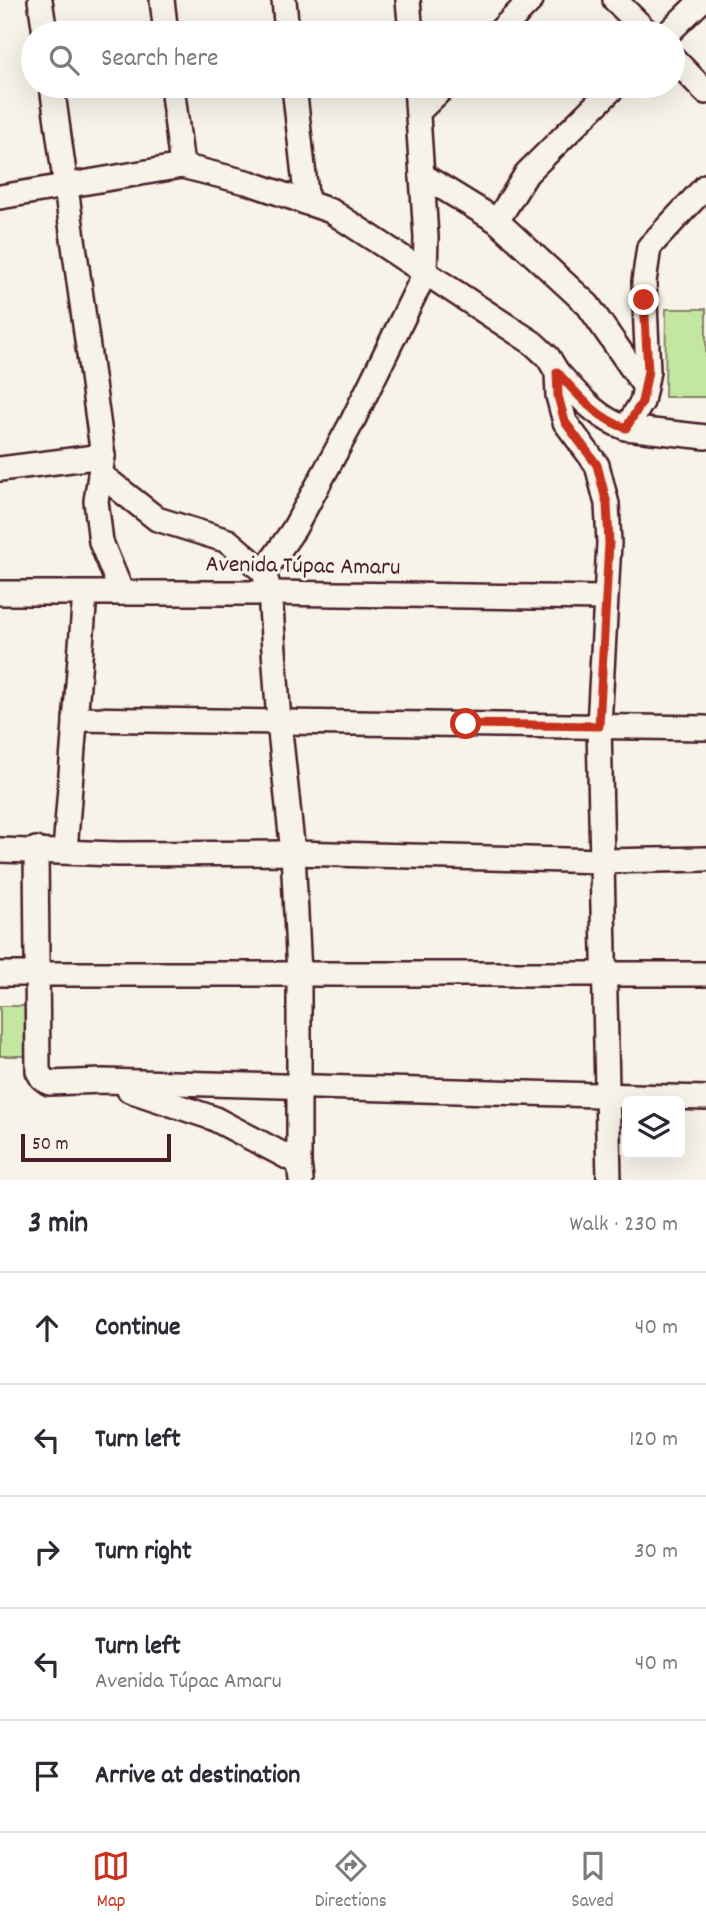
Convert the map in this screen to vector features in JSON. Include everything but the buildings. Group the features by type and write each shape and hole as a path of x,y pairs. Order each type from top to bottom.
{"street":[{"path":"40,0 43,21"},
{"path":"162,0 165,21"},
{"path":"284,0 287,21"},
{"path":"408,0 410,21"},
{"path":"510,21 531,0"},
{"path":"615,0 636,21"},
{"path":"680,21 702,0"},
{"path":"685,70 706,92"},
{"path":"54,98 101,465 96,501 101,542 122,593"},
{"path":"174,98 182,166"},
{"path":"294,98 307,203"},
{"path":"300,1172 299,974 293,853 267,582 352,422 425,273 426,237 417,98"},
{"path":"418,112 432,98"},
{"path":"497,221 527,173 603,98"},
{"path":"0,197 182,166 250,183 331,211 533,342 592,409 616,425 706,437"},
{"path":"422,175 497,221 588,304 645,387"},
{"path":"626,428 642,402 648,371 644,282 649,247 706,186"},
{"path":"557,372 558,396 565,422 597,465 607,504 609,543 599,726 609,1180"},
{"path":"0,469 101,465 157,519 228,541 267,582"},
{"name":"Avenida Túpac Amaru","path":"0,593 122,593 267,582 605,598"},
{"path":"65,851 85,594"},
{"path":"75,719 706,728"},
{"path":"36,849 38,1071 49,1083 103,1081 706,1098"},
{"path":"0,850 36,849 117,854 293,853 603,861 706,859"},
{"path":"0,974 706,974"},
{"path":"103,1081 213,1118 300,1172"}],"green space":[{"path":"666,309 706,309 706,397 665,397"},
{"path":"0,1006 25,1006 25,1056 0,1056"}],"route":[{"path":"466,724 599,726 609,543 607,504 597,465 565,422 558,396 557,372 592,409 605,419 626,428 642,402 648,371 644,300"}]}
